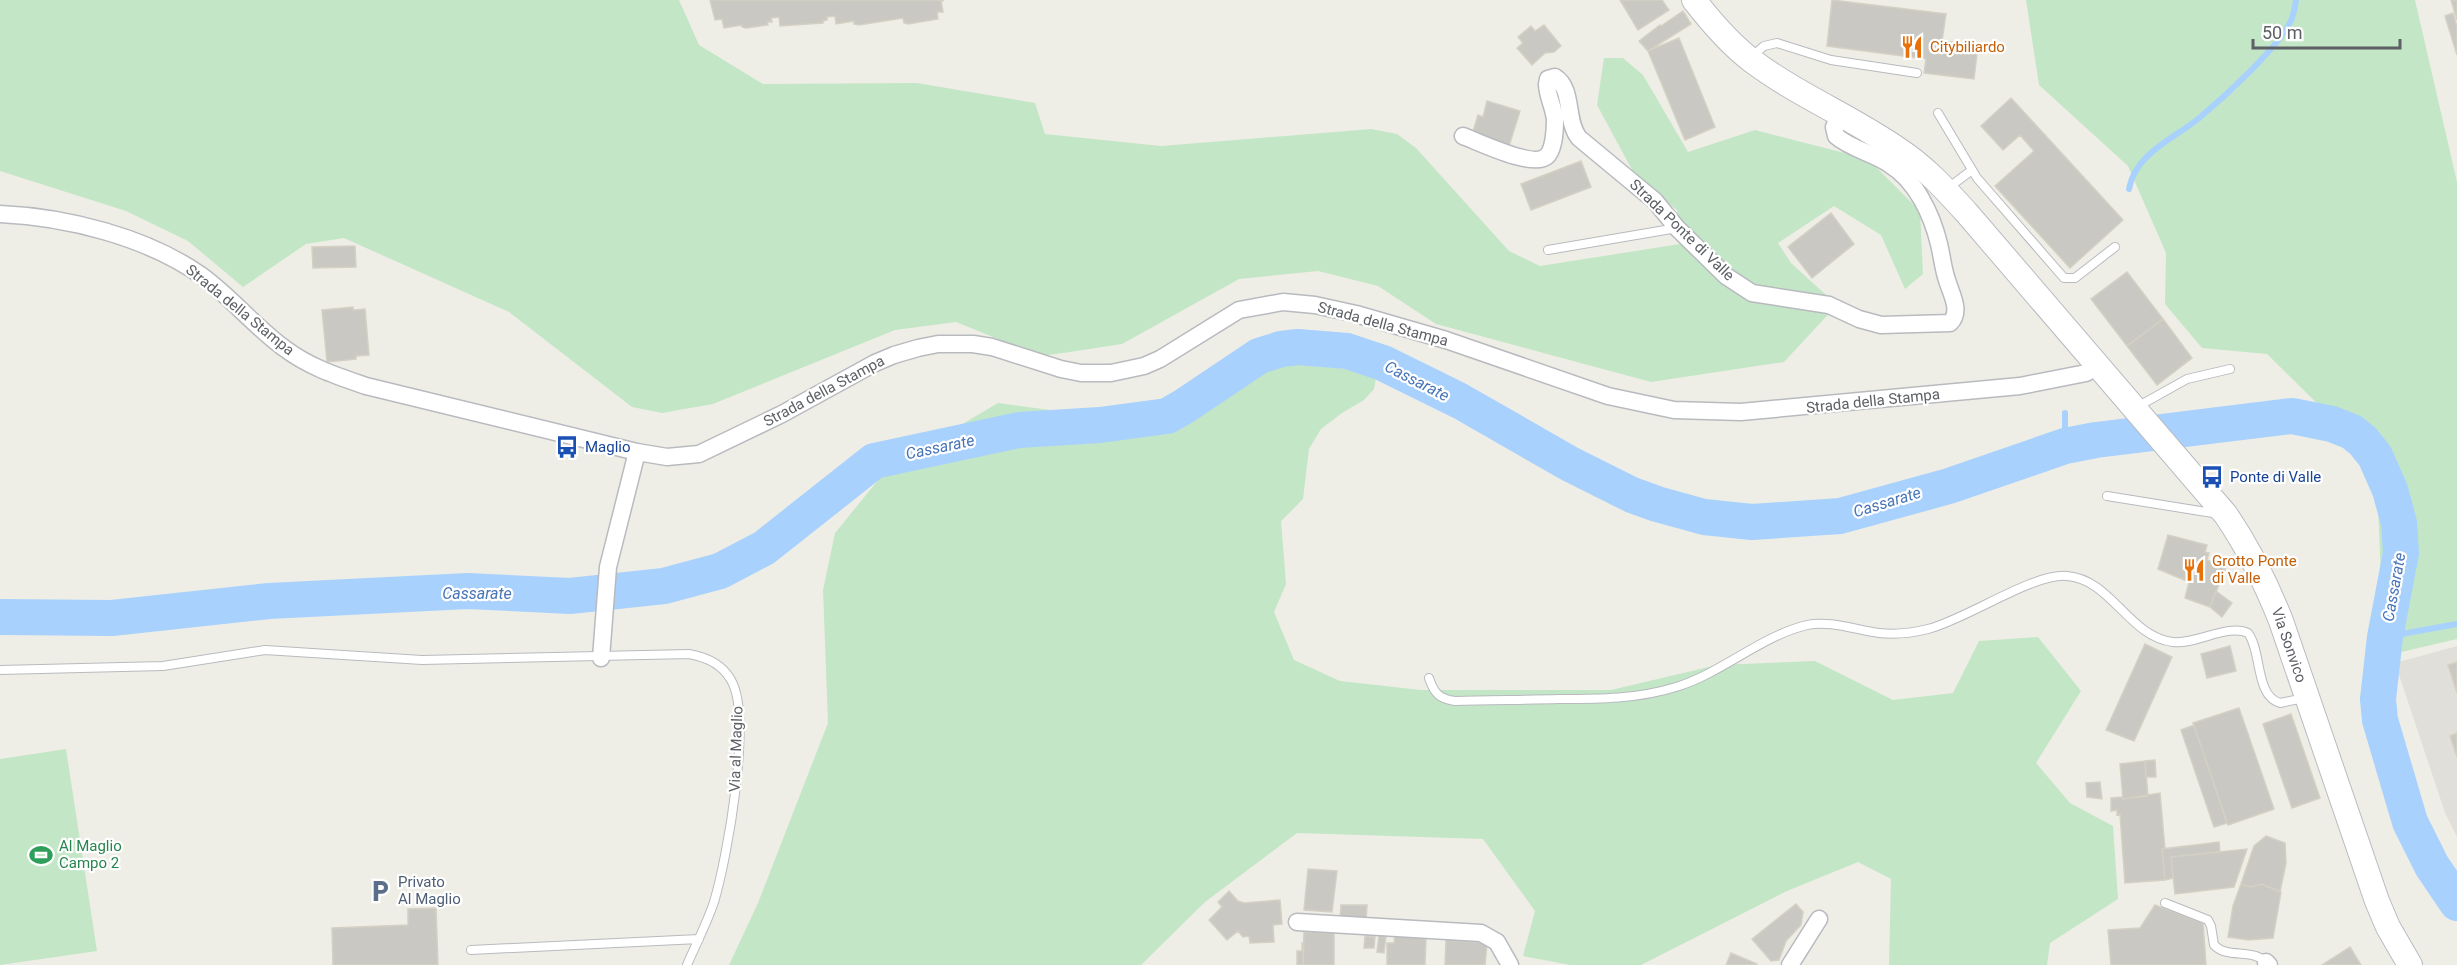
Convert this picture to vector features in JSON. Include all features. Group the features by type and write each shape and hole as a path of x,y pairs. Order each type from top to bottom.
{"street":[{"path":"1694,0 1722,33 1750,59 1786,83 1900,150 1945,190 2097,365"},
{"name":"Strada Ponte di Valle","path":"1463,136 1522,158 1546,157 1550,154 1555,128 1547,84 1548,79 1555,77 1563,84 1572,126 1579,138 1655,201 1677,228 1725,276 1752,293 1829,305 1859,319 1881,325 1950,323 1956,313 1955,307 1937,238 1924,206 1911,183 1893,166 1836,136 1834,127 1840,114"},
{"name":"Strada della Stampa","path":"0,214 56,220 157,249 203,276 283,348 317,369 366,386 638,452 668,457 699,454 782,414 875,363 918,348 938,344 973,344 992,347 1061,369 1081,373 1111,373 1144,366 1160,359 1239,310 1283,302 1315,305 1356,314 1446,340 1608,396 1686,411 1741,412 1795,408 2020,386 2086,373 2097,365"},
{"name":"Via Sonvico","path":"2097,365 2226,515 2256,563 2266,583 2307,697 2377,901 2388,927 2410,965"},
{"path":"601,658 608,567 638,452"},
{"path":"1790,965 1819,919"},
{"path":"1297,922 1480,933 1497,942 1510,965"}],"lane":[{"path":"1750,59 1764,46 1777,43 1831,60 1917,72"},
{"path":"1938,113 1972,170 2064,278 2075,278 2115,247"},
{"path":"1945,190 1972,170"},
{"path":"1548,250 1677,228"},
{"path":"2137,410 2187,379 2230,369"},
{"path":"2107,496 2226,515"},
{"path":"1429,678 1437,695 1441,698 1455,700 1595,699 1651,693 1697,680 1738,657 1802,627 1829,624 1882,633 1913,633 1959,618 2042,580 2065,576 2087,581 2139,626 2165,640 2185,642 2236,630 2248,633 2255,648 2264,686 2270,698 2280,703 2307,697"},
{"name":"Via al Maglio","path":"0,670 163,666 265,650 422,660 601,658 689,654 703,656 718,665 731,680 739,704 737,785 727,851 714,902 687,965"},
{"path":"2165,903 2208,920 2214,945 2221,951 2257,955 2267,963"},
{"path":"471,950 699,939"}],"shaded area":[{"path":"2457,646 2457,837 2445,813 2395,663"}],"green space":[{"path":"0,0 679,0 699,45 763,84 917,83 1035,103 1045,134 1161,146 1371,129 1397,134 1416,148 1509,251 1540,266 1680,244 1677,210 1637,179 1597,105 1604,58 1623,58 1643,75 1688,152 1755,130 1868,159 1920,211 1923,274 1905,289 1881,235 1834,206 1778,243 1791,263 1837,305 1784,362 1651,382 1436,324 1378,286 1318,271 1239,279 1122,344 1063,353 1040,356 956,322 895,330 713,404 662,413 632,407 509,312 344,238 306,244 243,287 188,241 126,211 0,171"},
{"path":"2026,0 2415,0 2457,182 2457,639 2384,656 2378,504 2349,435 2267,354 2202,348 2165,304 2166,253 2128,166 2039,85"},
{"path":"1255,360 1377,372 1374,389 1364,400 1321,429 1309,449 1303,499 1281,521 1286,584 1274,612 1294,660 1340,681 1421,690 1611,690 1717,665 1815,661 1893,700 1953,693 1979,641 2038,637 2081,691 2036,763 2070,803 2113,826 2118,899 2050,943 2047,965 1889,965 1891,879 1858,862 1787,891 1641,965 1570,965 1523,956 1535,911 1483,839 1297,833 1205,902 1141,965 729,965 758,903 828,723 823,590 835,533 888,468 998,403 1073,413 1155,413"},
{"name":"Al Maglio Campo 2","path":"66,749 97,951 0,965 0,759"}],"building":[{"path":"710,0 943,0 941,1 943,12 937,12 938,19 908,24 904,23 903,18 859,25 854,24 854,21 836,24 835,16 827,17 823,23 780,26 779,17 771,18 772,22 767,22 768,25 724,28 722,19 715,20"},
{"path":"1620,0 1662,0 1669,10 1638,30"},
{"path":"1832,0 1946,14 1942,41 1978,45 1974,79 1924,73 1926,59 1827,46"},
{"path":"2451,0 2457,0 2457,20"},
{"path":"1683,11 1691,24 1648,51 1639,41 1660,25"},
{"path":"2453,13 2457,27 2457,55 2445,16"},
{"path":"1544,25 1561,46 1554,52 1545,53 1532,65 1517,48 1523,43 1518,37 1531,26 1535,31"},
{"path":"1679,38 1715,127 1685,140 1648,51"},
{"path":"2011,98 2123,220 2070,268 1995,186 2034,151 2020,135 2003,150 1981,126"},
{"path":"1487,101 1520,111 1509,146 1472,135 1478,115 1483,117"},
{"path":"1581,161 1591,187 1531,210 1521,184"},
{"path":"1831,213 1854,244 1812,278 1788,247"},
{"path":"355,246 356,267 313,268 312,247"},
{"path":"2127,272 2163,319 2127,346 2091,299"},
{"path":"353,307 353,310 365,309 369,355 356,356 356,359 327,362 322,310"},
{"path":"2163,319 2192,358 2157,385 2127,346"},
{"name":"Grotto Ponte di Valle","path":"2168,535 2207,545 2205,552 2209,553 2207,560 2226,567 2210,607 2185,598 2189,582 2158,569"},
{"path":"2216,591 2232,603 2222,617 2210,607"},
{"path":"2145,644 2172,657 2134,741 2106,730"},
{"path":"2230,646 2236,671 2207,678 2201,654"},
{"path":"2457,662 2457,693 2448,665"},
{"path":"2239,708 2274,809 2228,825 2193,723"},
{"path":"2291,714 2320,798 2292,808 2263,724"},
{"path":"2194,725 2227,823 2214,827 2181,730"},
{"path":"2457,733 2457,757 2450,736"},
{"path":"2155,760 2156,777 2146,777 2145,761"},
{"path":"2145,761 2148,796 2123,799 2120,764"},
{"path":"2100,782 2102,799 2087,797 2086,783"},
{"path":"2160,793 2165,880 2125,883 2120,814 2117,815 2117,810 2111,811 2111,798 2122,797 2123,799"},
{"path":"2266,836 2285,843 2286,863 2280,892 2262,884 2251,887 2241,884 2254,846"},
{"path":"2219,842 2220,852 2171,857 2173,878 2165,880 2162,849"},
{"path":"2247,849 2234,887 2175,894 2171,857"},
{"path":"1308,869 1337,871 1332,912 1304,910"},
{"path":"2241,884 2251,887 2262,884 2281,892 2273,938 2249,940 2228,937 2233,906"},
{"path":"1229,891 1238,901 1244,903 1280,900 1282,924 1273,925 1274,942 1250,943 1249,936 1243,937 1238,931 1227,940 1209,920 1222,907 1218,902"},
{"path":"1796,904 1803,912 1801,925 1786,941 1779,960 1771,961 1752,939"},
{"path":"1341,905 1367,905 1366,920 1340,919"},
{"path":"2155,905 2203,923 2206,965 2111,965 2108,930 2140,928"},
{"path":"436,908 438,965 333,965 332,928 408,925 408,909"},
{"path":"1304,932 1334,933 1334,965 1303,965"},
{"path":"1395,934 1426,937 1425,965 1387,965 1387,943 1394,943"},
{"path":"1379,935 1386,935 1384,953 1377,952"},
{"path":"1365,936 1375,937 1374,948 1364,948"},
{"path":"1446,940 1487,943 1485,965 1445,965"},
{"path":"1302,943 1304,943 1303,965 1297,965 1297,951 1302,951"},
{"path":"2350,947 2361,965 2322,965"},
{"path":"1731,953 1757,964 1726,965"}],"waterway":[{"path":"2129,189 2139,166 2156,148 2209,110 2264,57 2286,29 2293,16 2296,0"},
{"name":"Cassarate","path":"0,617 112,618 269,601 468,591 570,596 664,586 720,571 764,548 874,461 1019,430 1100,425 1167,416 1259,356 1281,349 1298,347 1347,351 1383,363 1460,401 1570,464 1632,495 1704,517 1752,522 1840,516 1949,486 2065,446 2096,440 2292,416 2332,424 2352,432 2375,456 2390,490 2399,523 2401,553 2385,637 2378,699 2380,720 2410,822 2432,866 2457,903"},
{"path":"2065,413 2065,446"},
{"path":"2385,637 2457,624"}],"place":[{"name":"Citybiliardo","path":"1912,47"},
{"name":"Maglio","path":"567,447"},
{"name":"Ponte di Valle","path":"2212,477"},
{"name":"Grotto Ponte di Valle","path":"2194,570"},
{"name":"Al Maglio Campo 2","path":"41,855"},
{"name":"Privato Al Maglio","path":"380,891"}]}
